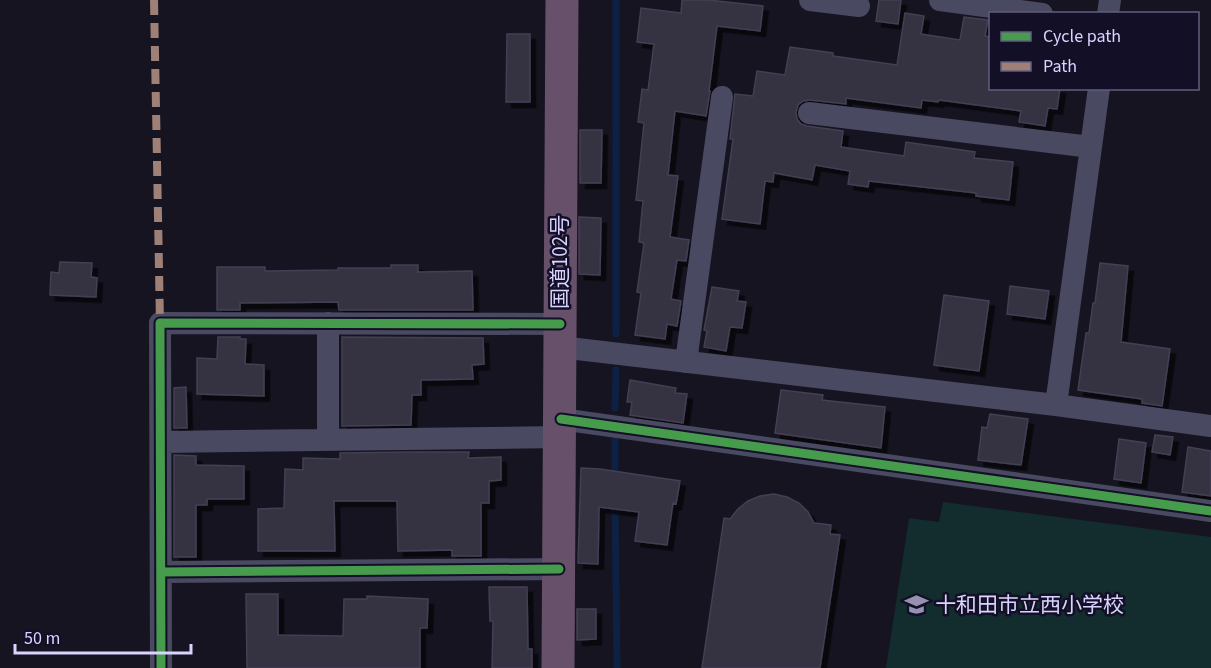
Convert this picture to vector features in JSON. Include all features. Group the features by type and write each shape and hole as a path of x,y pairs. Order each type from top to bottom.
{"highway":[{"name":"国道102号","path":"558,668 562,0"}],"street":[{"path":"810,0 859,6"},
{"path":"940,0 1027,12"},
{"path":"1056,405 1098,90"},
{"path":"686,362 722,97"},
{"path":"809,113 1091,147"},
{"path":"161,668 160,323 328,323 560,335 686,362 1056,405 1211,426"},
{"path":"328,323 328,440"},
{"path":"160,442 328,440 561,428 1211,511"},
{"path":"161,572 559,569"}],"green space":[{"path":"943,502 1211,537 1211,668 886,668 909,518 939,522"}],"building":[{"path":"682,0 708,0 763,6 760,31 717,26 706,116 675,111 668,175 678,176 670,237 689,240 686,261 677,260 671,299 681,301 677,326 667,324 665,339 635,335 641,293 637,292 644,243 639,242 643,201 636,200 644,123 638,122 642,89 648,90 654,44 637,42 641,8 681,13"},
{"path":"879,0 901,0 898,24 876,21"},
{"path":"905,13 924,16 921,34 960,40 964,17 988,20 985,36 989,37 989,90 1060,90 1057,109 1048,108 1045,126 1019,122 1021,111 939,100 938,102 922,100 921,108 846,98 846,104 803,101 798,105 797,119 801,124 807,126 843,131 841,147 904,156 906,142 975,152 974,158 1013,162 1009,200 976,196 976,193 869,181 868,187 848,184 850,171 815,165 812,180 774,173 773,182 765,181 760,224 722,219 733,139 730,139 735,94 753,96 757,71 785,75 790,47 897,65"},
{"path":"507,34 530,34 530,102 506,102"},
{"path":"580,130 602,130 601,183 580,183"},
{"path":"579,217 601,218 600,275 579,274"},
{"path":"60,262 92,263 91,277 97,278 96,297 50,295 51,272 59,273"},
{"path":"1100,263 1128,266 1121,342 1170,349 1162,406 1142,403 1142,399 1078,390 1086,333 1089,333 1093,303 1095,303"},
{"path":"391,265 418,265 418,272 472,271 473,310 339,310 338,302 240,303 240,310 217,310 217,267 265,267 265,271 391,268"},
{"path":"1010,286 1049,291 1045,319 1007,314"},
{"path":"712,287 739,291 737,301 746,302 742,328 730,327 726,351 704,347 707,331 704,330"},
{"path":"944,295 989,301 979,371 934,365"},
{"path":"218,337 246,339 245,364 264,365 264,396 197,394 197,358 217,359"},
{"path":"342,337 483,338 484,364 472,365 473,379 421,380 421,395 412,395 411,425 342,426"},
{"path":"630,380 676,388 675,393 687,394 683,423 630,415 632,402 627,402"},
{"path":"186,387 187,428 174,428 174,388"},
{"path":"781,390 823,395 822,400 885,407 881,448 775,433"},
{"path":"990,414 1028,419 1021,465 978,460 982,427 987,428"},
{"path":"1155,435 1173,437 1170,455 1152,452"},
{"path":"1119,439 1146,443 1141,483 1114,479"},
{"path":"1188,447 1211,451 1211,496 1182,492"},
{"path":"469,452 468,458 501,457 501,480 489,481 489,503 481,503 481,556 452,556 452,550 398,551 397,501 334,501 335,551 258,551 258,509 284,508 285,469 303,470 303,458 340,459 340,453"},
{"path":"174,455 196,456 196,465 244,466 244,499 207,499 207,505 196,505 196,557 174,557"},
{"path":"581,468 680,481 676,504 673,503 667,545 635,541 639,512 599,507 598,564 578,563"},
{"path":"774,494 799,503 814,523 831,525 830,534 840,535 820,668 702,668 724,518 730,519 748,501"},
{"path":"489,587 527,587 528,649 532,649 532,668 492,668 493,621 490,621"},
{"path":"246,594 278,594 278,635 343,636 344,599 367,599 367,596 428,599 427,628 420,628 420,668 247,668"},
{"path":"577,609 596,609 596,639 577,640"}],"waterway":[{"path":"616,0 616,334"},
{"path":"615,408 616,370"},
{"path":"615,440 615,479"},
{"path":"615,503 617,668"}],"marked path":[{"path":"154,0 160,323"}],"cycle path":[{"path":"161,668 160,323 560,324"},
{"path":"561,419 1211,511"},
{"path":"161,572 559,569"}],"place":[{"name":"十和田市立西小学校","path":"917,605"}]}
